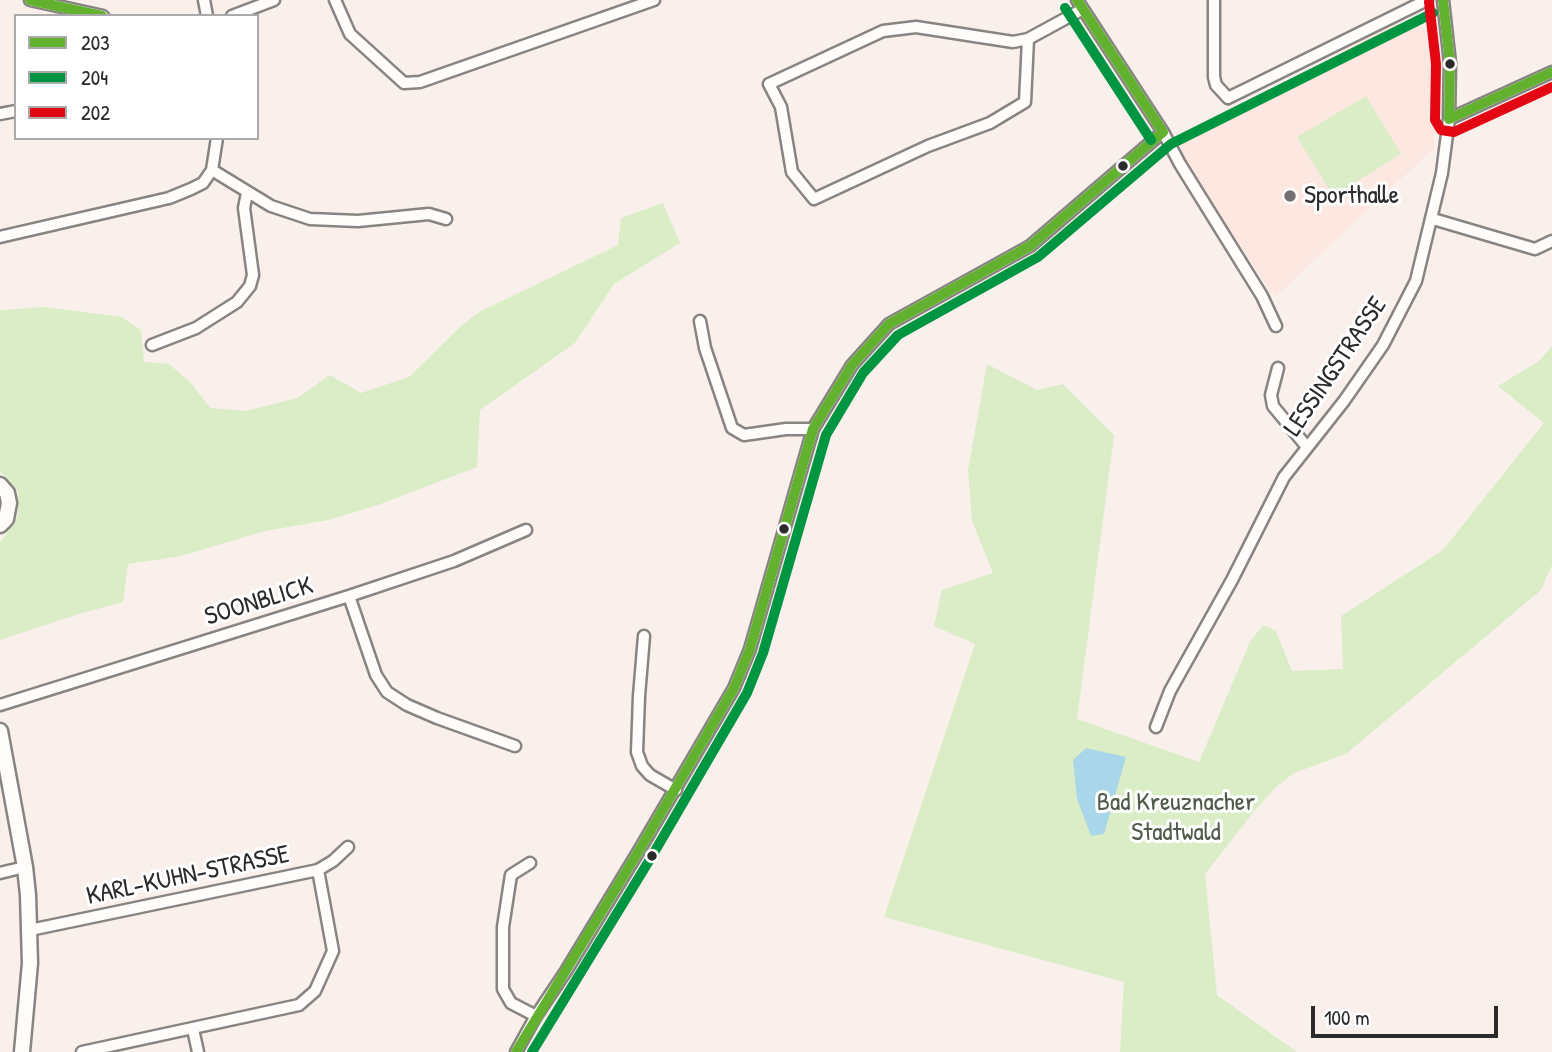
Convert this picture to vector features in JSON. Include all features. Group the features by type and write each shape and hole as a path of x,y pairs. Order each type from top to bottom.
{"street":[{"path":"30,0 94,14"},
{"path":"237,14 274,0"},
{"path":"335,0 350,34 404,83 420,82 654,0"},
{"path":"1214,0 1214,77 1216,85 1228,98 1427,0"},
{"name":"LESSINGSTRASSE","path":"1156,727 1170,691 1232,580 1284,477 1383,345 1416,281 1433,219 1449,119 1450,63 1443,0"},
{"path":"1028,39 1025,102 989,123 928,146 814,199 792,172 781,107 769,84 883,31 898,27 916,27 1004,41 1028,39 1080,5 1163,132 1262,296 1276,326"},
{"path":"1449,119 1552,72"},
{"path":"516,1052 676,790 734,688 750,649 813,429 852,365 889,324 1030,246 1163,132"},
{"path":"0,237 169,198 203,183 212,170 217,140"},
{"path":"212,170 271,206 310,219 358,221 429,214 446,219"},
{"path":"152,345 196,328 237,302 250,286 253,275 244,208 247,193"},
{"path":"1433,219 1535,249 1552,241"},
{"path":"699,321 705,348 732,428 744,435 786,429 813,429"},
{"path":"1278,368 1270,395 1273,406 1307,447"},
{"path":"0,485 7,493 9,503 6,519 0,525"},
{"name":"SOONBLICK","path":"0,705 349,596 454,561 526,530"},
{"path":"349,596 376,675 387,692 397,700 437,718 515,746"},
{"path":"644,636 638,752 642,766 650,775 676,790"},
{"path":"0,731 25,867 30,930 28,998 22,1052"},
{"name":"KARL-KUHN-STRASSE","path":"30,930 318,870 348,847"},
{"path":"530,863 511,875 503,928 503,989 511,1003 536,1016"},
{"path":"0,873 25,867"},
{"path":"82,1052 299,1005 315,992 333,951 318,870"},
{"path":"193,1028 198,1052"}],"shaded area":[{"path":"1395,23 1436,30 1434,148 1275,297 1184,165 1174,143"}],"green space":[{"path":"1366,96 1401,154 1333,196 1297,137"},
{"path":"663,203 680,243 614,284 575,343 480,410 477,467 378,505 329,520 265,531 181,556 128,564 123,602 0,640 0,543 18,515 18,491 0,471 0,310 45,307 122,317 141,330 144,362 169,364 192,384 210,408 246,411 297,398 330,375 361,393 409,377 462,325 481,311 618,245 621,218"},
{"name":"Bad Kreuznacher Stadtwald","path":"1552,346 1552,565 1541,590 1346,754 1294,773 1276,787 1205,874 1217,995 1297,1052 1120,1052 1124,982 884,917 975,644 934,626 942,590 993,573 972,521 968,470 987,364 1037,390 1063,384 1114,435 1077,719 1199,762 1250,642 1263,625 1276,631 1292,671 1343,669 1341,616 1443,550 1544,423 1498,386 1539,361"}],"water":[{"path":"1086,748 1126,757 1104,834 1091,836 1077,799 1073,760"}],"transit line":[{"name":"203","path":"30,0 93,14"},
{"name":"203","path":"1077,0 1163,132"},
{"name":"203","path":"1443,0 1450,63 1449,119 1552,72"},
{"name":"202","path":"1429,2 1436,64 1435,120 1441,130 1454,132 1552,87"},
{"name":"204","path":"1065,8 1151,140"},
{"name":"204","path":"532,1052 652,856 747,693 763,653 826,435 863,373 898,335 1038,257 1171,144 1433,13"},
{"name":"203","path":"516,1052 734,688 750,649 813,429 852,365 889,324 1030,246 1163,132"}],"place":[{"name":"Sporthalle","path":"1290,196"}]}
